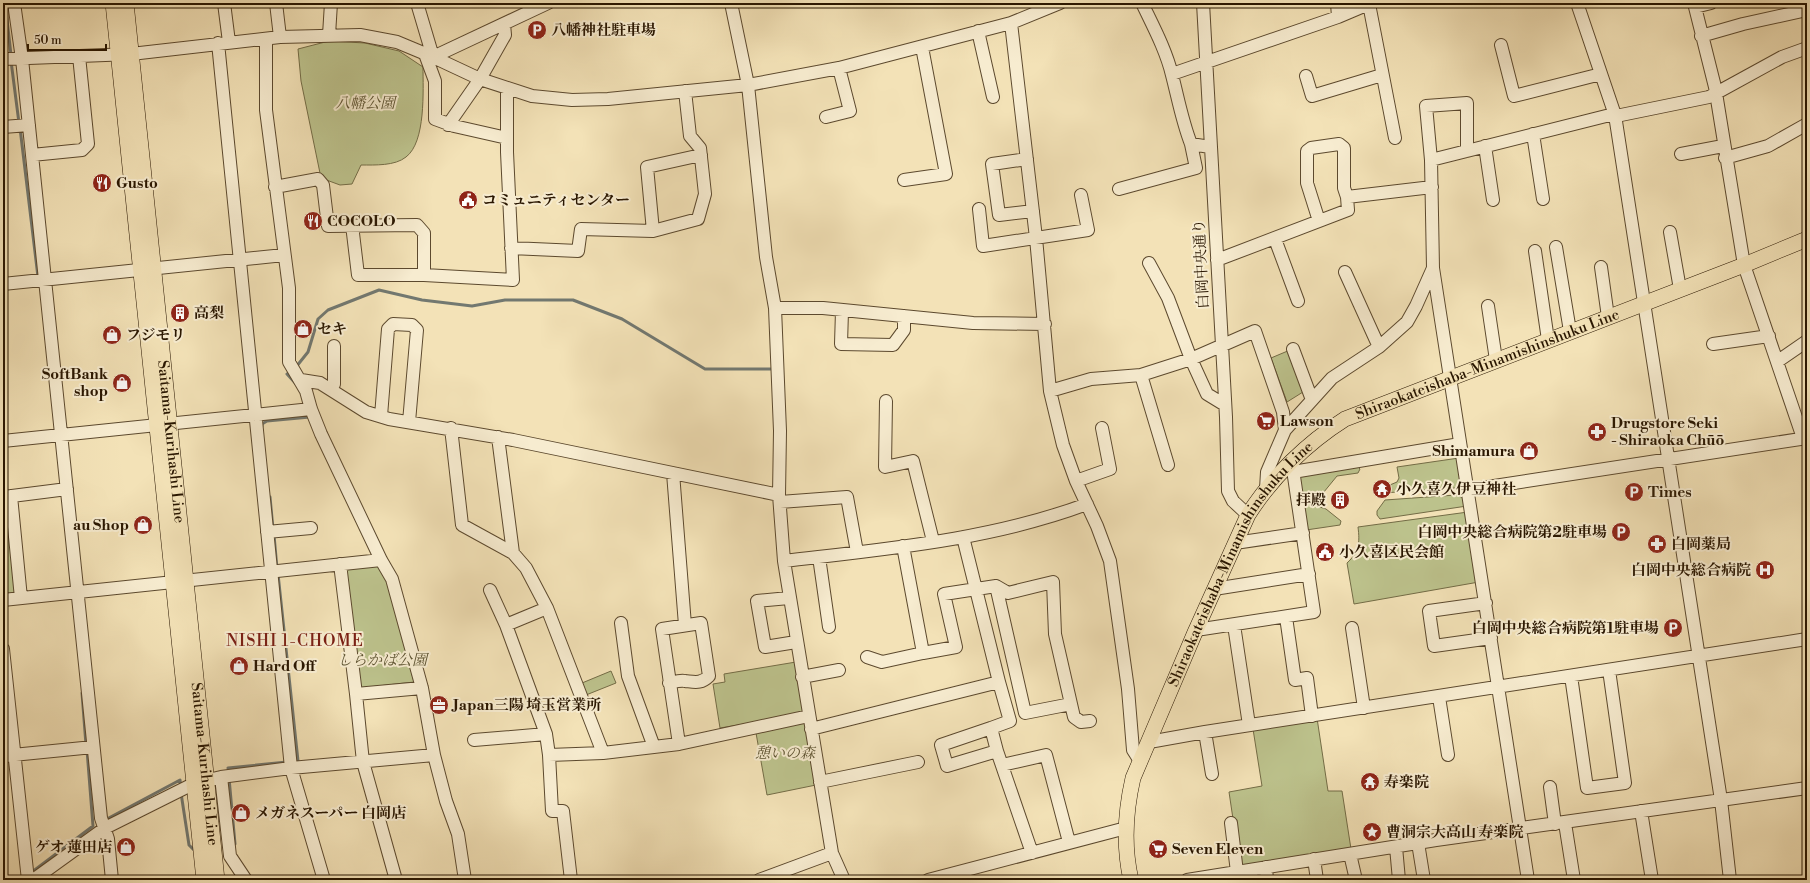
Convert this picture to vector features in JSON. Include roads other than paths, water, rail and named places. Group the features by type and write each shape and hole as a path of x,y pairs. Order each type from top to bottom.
{"main road":[{"name":"Saitama-Kurihashi Line","path":"113,3 125,54"},
{"name":"Saitama-Kurihashi Line","path":"126,3 125,54 163,425 180,581 208,780 218,880"},
{"name":"Shiraokateishaba-Minamishinshuku Line","path":"1131,880 1125,852 1130,792 1140,761 1196,630 1248,515 1266,489 1293,468 1322,434 1344,419 1645,302 1744,266 1807,238"},
{"name":"Saitama-Kurihashi Line","path":"204,880 208,780"}],"street":[{"path":"14,3 22,59 93,747 101,818 105,828 112,880"},
{"path":"224,3 223,43 240,259 291,768 324,880"},
{"path":"276,3 280,37"},
{"path":"329,35 331,3"},
{"path":"417,3 435,81 435,119 448,125 507,138"},
{"path":"429,55 504,24 548,3"},
{"path":"731,3 748,85 766,257 775,308 780,431 780,499 784,561 796,642 832,853 844,880"},
{"path":"3,59 125,54 280,37 360,35 397,42 480,79 532,96 572,100 608,99 748,85 839,68 1011,23 1060,3"},
{"path":"1119,189 1196,168 1191,144 1182,121 1172,74 1158,36 1142,3"},
{"name":"白岡中央通り","path":"1203,3 1222,345 1228,491 1233,500 1248,515"},
{"path":"1337,3 1338,18"},
{"path":"1172,74 1338,18 1370,3 1382,75 1395,138"},
{"path":"1577,3 1615,115 1700,656 1721,800 1730,880"},
{"path":"1468,490 1805,438 1744,266 1724,152 1716,93 1694,5 1711,3"},
{"path":"1701,36 1743,24 1807,10"},
{"path":"1011,23 1036,238 1050,391 1063,445 1076,481 1110,561 1128,689 1133,750 1140,761"},
{"path":"448,125 480,79 505,35 504,24"},
{"path":"978,31 993,97"},
{"path":"266,39 266,110 289,288 289,362 301,380 306,391 309,409 381,560 392,579 422,688 434,755 446,801 458,834 465,880"},
{"path":"1500,45 1514,96 1601,74"},
{"path":"904,180 946,174 922,47"},
{"path":"1431,160 1615,115 1709,97 1782,56 1807,48"},
{"path":"32,155 82,150 88,144 79,56"},
{"path":"826,117 850,111 839,68"},
{"path":"1306,76 1312,96 1382,75"},
{"path":"352,225 358,275 424,275 513,280 507,138 507,89"},
{"path":"511,248 578,252 581,229 653,231 698,219 705,194 700,148 690,136 685,91"},
{"path":"1467,151 1467,103 1426,106 1431,160 1433,268 1528,880"},
{"path":"1681,154 1724,152 1768,146 1807,124"},
{"path":"3,127 29,125"},
{"path":"1533,134 1543,199"},
{"path":"1191,144 1210,147"},
{"path":"1217,260 1348,210 1347,197 1344,188 1344,148 1339,144 1311,148 1307,151 1306,183 1319,221"},
{"path":"1485,146 1493,200"},
{"path":"653,231 647,167 701,155"},
{"path":"1027,159 992,164 999,215 1033,211"},
{"path":"275,187 318,179 323,185 328,226 417,225 424,232 424,275"},
{"path":"1347,197 1432,187"},
{"path":"979,209 983,246 1088,230 1081,194"},
{"path":"1670,232 1680,290"},
{"path":"1275,239 1298,301"},
{"path":"1556,247 1570,331"},
{"path":"1534,251 1548,340"},
{"path":"3,284 284,255"},
{"path":"1149,263 1168,298 1191,359 1207,394 1225,405"},
{"path":"1601,267 1608,317"},
{"path":"1266,489 1267,472 1285,430 1332,378 1379,347 1406,322 1416,306 1433,268"},
{"path":"1345,272 1379,347"},
{"path":"1488,306 1496,360"},
{"path":"775,308 842,311 973,323 1045,324"},
{"path":"842,311 841,344 893,345 904,330 904,316"},
{"path":"381,416 388,329 392,324 412,325 417,330 409,422"},
{"path":"1050,391 1091,379 1140,375 1191,359 1255,331 1283,412 1285,430"},
{"path":"1713,344 1769,336"},
{"path":"1778,361 1807,341"},
{"path":"331,390 334,384 334,346"},
{"path":"1293,349 1312,400"},
{"path":"1140,375 1168,466"},
{"path":"301,380 320,383 366,412 381,416 451,428 673,473 780,499 847,497 857,552"},
{"path":"886,401 885,467 913,461 933,542"},
{"path":"3,441 309,409"},
{"path":"451,428 462,524 513,552 526,568 547,608 603,753"},
{"path":"1076,481 1110,469 1102,428"},
{"path":"498,438 513,552"},
{"path":"1196,630 1314,612 1293,468 1460,444"},
{"path":"673,473 685,625"},
{"path":"21,598 7,496 67,490"},
{"path":"784,561 963,537 1036,521 1087,504"},
{"path":"267,532 311,528"},
{"path":"1235,543 1303,533"},
{"path":"963,537 1010,721 941,745 947,766 997,751"},
{"path":"903,546 923,653"},
{"path":"819,557 829,627"},
{"path":"3,600 381,560"},
{"path":"340,564 363,762 396,880"},
{"path":"1214,590 1309,574"},
{"path":"867,657 882,662 956,647 944,594 976,588 985,589 996,586 1008,593 1053,582 1055,634 1074,717 1081,722 1090,721"},
{"path":"996,586 1025,713 1071,704"},
{"path":"490,590 506,625 546,734 549,755 552,811 563,810 571,880"},
{"path":"789,598 757,601 765,647 796,642"},
{"path":"1486,603 1429,611 1434,646 1491,638"},
{"path":"506,625 547,608"},
{"path":"1286,617 1295,680 1307,678 1312,716"},
{"path":"621,623 628,676 654,748"},
{"path":"669,683 685,681 693,683 704,681 709,676 701,624 662,629 669,683 680,744"},
{"path":"1234,625 1249,725"},
{"path":"1352,628 1364,708"},
{"path":"1149,742 1249,725 1499,688 1807,639"},
{"path":"3,649 8,756 28,880"},
{"path":"802,676 839,670"},
{"path":"1571,676 1587,788 1625,783 1609,670"},
{"path":"811,729 999,682"},
{"path":"356,694 422,688"},
{"path":"1439,696 1448,755"},
{"path":"549,755 603,753 654,748 680,744 809,716"},
{"path":"991,728 997,751 1032,853"},
{"path":"1205,732 1212,774"},
{"path":"474,740 546,734"},
{"path":"8,756 93,747"},
{"path":"38,878 105,828 208,780 291,768 434,755"},
{"path":"1002,765 1046,755 1068,842"},
{"path":"820,782 918,762"},
{"path":"208,780 230,856 246,880"},
{"path":"1550,786 1574,880"},
{"path":"1187,880 1418,843 1807,788"},
{"path":"1641,811 1652,880"},
{"path":"1231,823 1238,872"},
{"path":"928,880 1126,828"},
{"path":"1418,843 1424,880"},
{"path":"1396,847 1399,880"},
{"path":"759,880 832,853"},
{"path":"1350,854 1356,880"},
{"path":"1314,859 1317,880"},
{"path":"1266,867 1267,880"}],"waterway":[{"path":"6,11 11,55"},
{"path":"11,61 19,123"},
{"path":"20,128 38,277"},
{"path":"296,367 308,352 318,319 328,310 379,290 422,300 472,306 505,300 573,300 622,319 705,369 771,369"},
{"path":"292,371 287,374 297,385"},
{"path":"262,426 262,424 267,421 310,416"},
{"path":"270,497 273,529"},
{"path":"274,535 277,569"},
{"path":"278,574 298,761 293,761"},
{"path":"82,693 86,745"},
{"path":"32,872 93,826 87,750"},
{"path":"229,773 228,768 287,762"},
{"path":"229,778 235,844"},
{"path":"105,820 180,780 181,788"},
{"path":"181,793 189,845 196,852"},
{"path":"221,874 227,880"}],"place":[{"name":"八幡神社駐車場","path":"537,30"},
{"name":"Gusto","path":"102,183"},
{"name":"コミュニティセンター","path":"468,200"},
{"name":"COCOLO","path":"313,221"},
{"name":"高梨","path":"180,313"},
{"name":"セキ","path":"303,329"},
{"name":"フジモリ","path":"112,335"},
{"name":"SoftBank shop","path":"122,383"},
{"name":"Lawson","path":"1266,421"},
{"name":"Drugstore Seki - Shiraoka Chūō","path":"1597,432"},
{"name":"Shimamura","path":"1529,451"},
{"name":"小久喜久伊豆神社","path":"1382,489"},
{"name":"Times","path":"1634,492"},
{"name":"拝殿","path":"1340,500"},
{"name":"au Shop","path":"143,525"},
{"name":"白岡中央総合病院第2駐車場","path":"1621,532"},
{"name":"白岡薬局","path":"1657,544"},
{"name":"小久喜区民会館","path":"1325,552"},
{"name":"白岡中央総合病院","path":"1765,570"},
{"name":"白岡中央総合病院第1駐車場","path":"1673,628"},
{"name":"Hard Off","path":"239,666"},
{"name":"Japan三陽 埼玉営業所","path":"439,705"},
{"name":"寿楽院","path":"1370,782"},
{"name":"メガネスーパー 白岡店","path":"241,813"},
{"name":"曹洞宗大高山 寿楽院","path":"1372,832"},
{"name":"ゲオ 蓮田店","path":"126,847"},
{"name":"Seven Eleven","path":"1158,849"}],"district":[{"name":"NISHI 1-CHOME","path":"295,640"}],"park label":[{"name":"八幡公園","path":"365,103"},
{"name":"しらかば公園","path":"382,660"},
{"name":"憩いの森","path":"785,753"}]}
